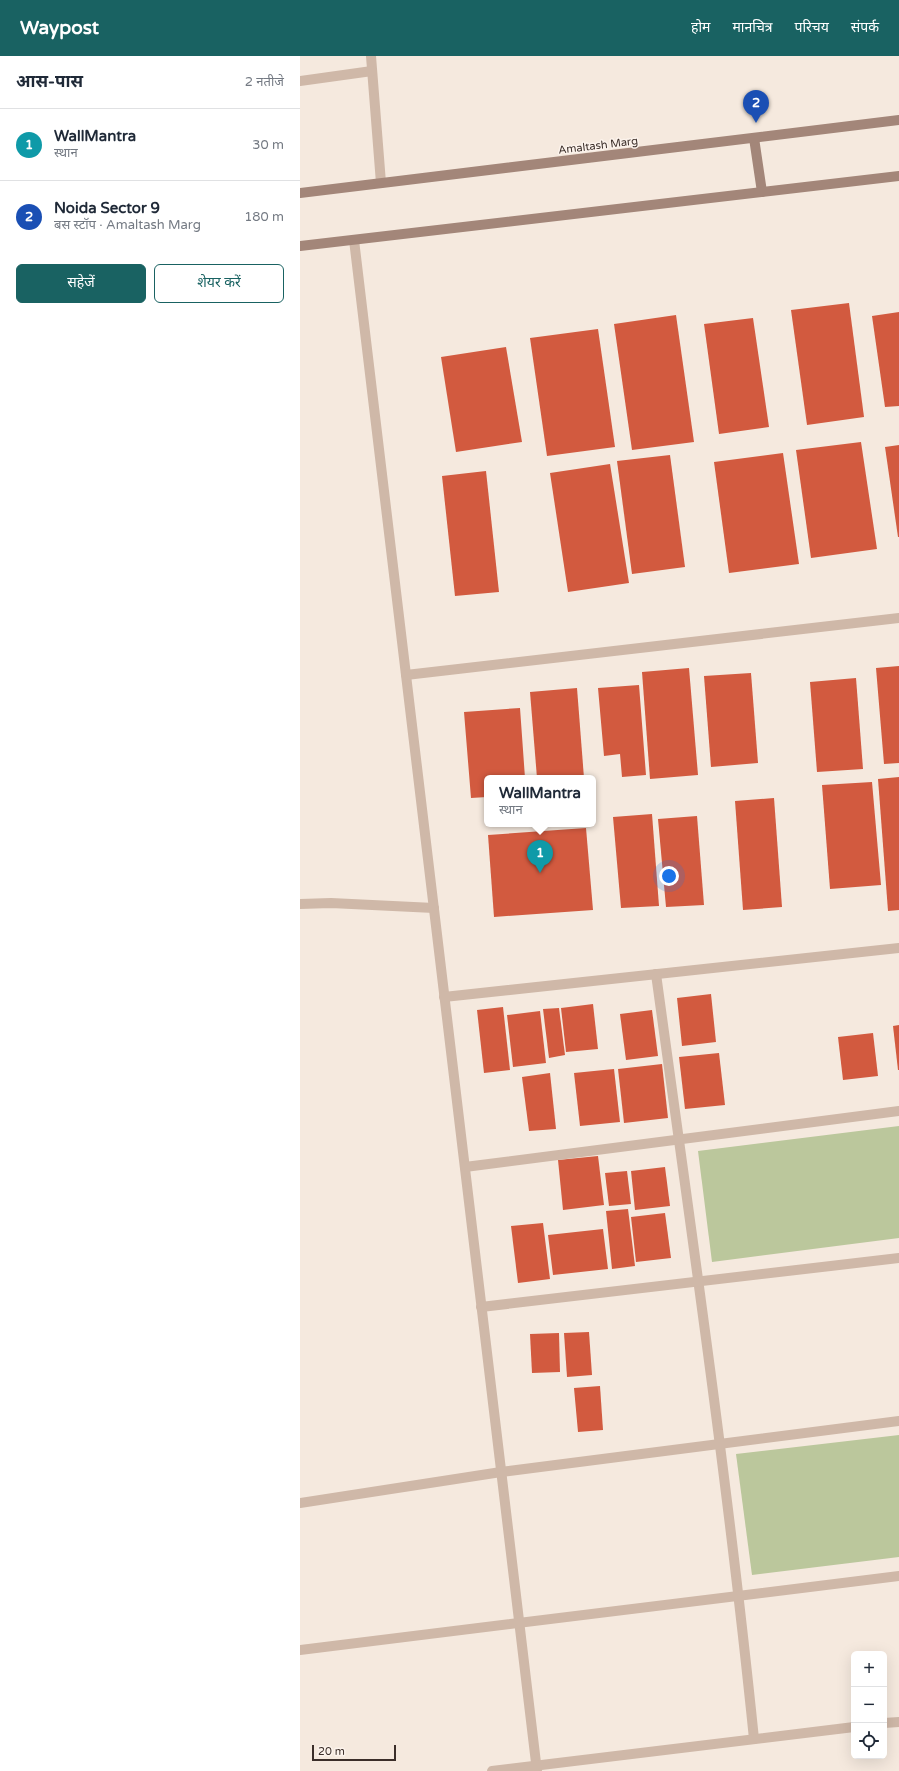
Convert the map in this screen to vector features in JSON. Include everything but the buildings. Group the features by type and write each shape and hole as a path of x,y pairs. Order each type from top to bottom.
{"main road":[{"name":"Amaltash Marg","path":"300,193 899,120"},
{"path":"754,138 762,192"},
{"path":"300,246 899,176"}],"street":[{"path":"371,56 381,183"},
{"path":"300,81 372,71"},
{"path":"354,240 537,1768"},
{"path":"406,674 899,618"},
{"path":"300,904 331,903 434,908"},
{"path":"444,996 899,948"},
{"path":"656,974 721,1444 740,1596 754,1739"},
{"path":"465,1167 899,1111"},
{"path":"481,1307 899,1258"},
{"path":"300,1502 501,1472 899,1422"},
{"path":"300,1650 899,1576"},
{"path":"887,1723 899,1722"},
{"path":"492,1771 537,1768 851,1727"}],"green space":[{"path":"899,1126 899,1238 712,1262 698,1151"},
{"path":"899,1435 899,1557 752,1575 736,1454"}],"place":[{"name":"Noida Sector 9","path":"756,123"},
{"name":"WallMantra","path":"540,873"}]}
